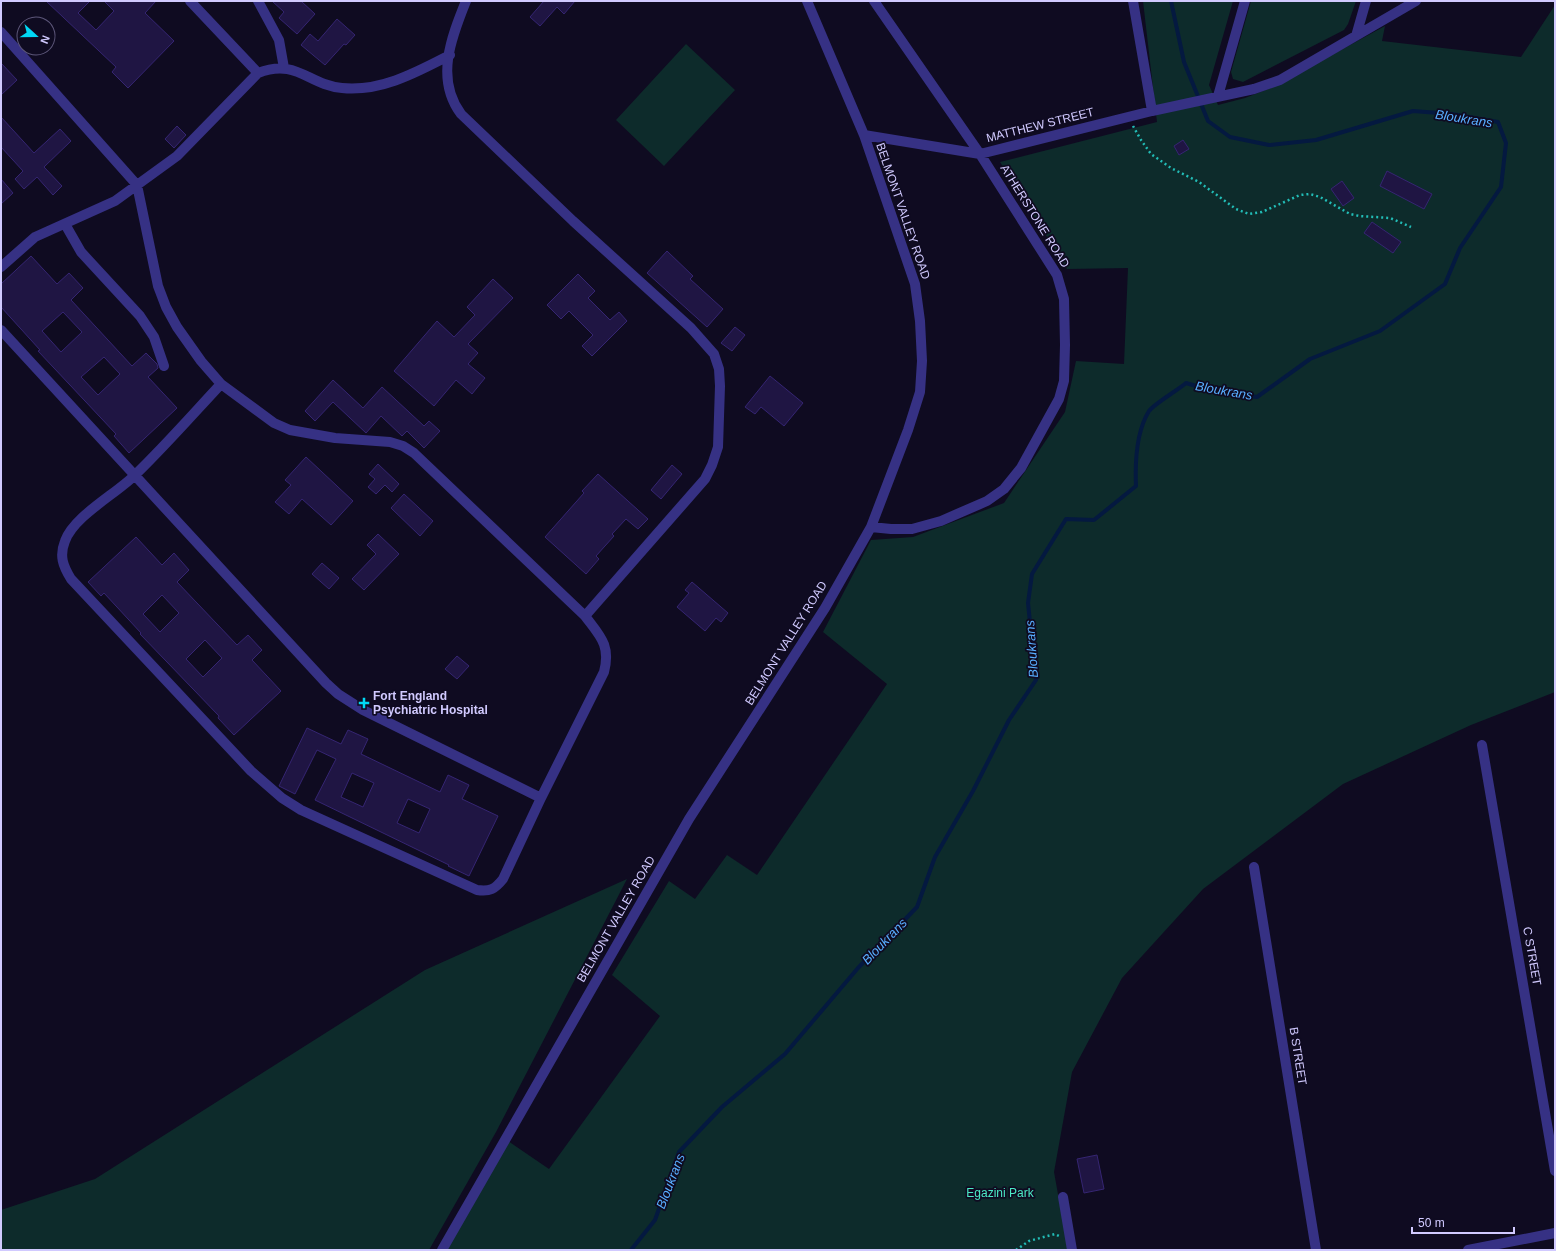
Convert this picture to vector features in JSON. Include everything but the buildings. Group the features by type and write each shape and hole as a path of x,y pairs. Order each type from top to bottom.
{"street":[{"path":"190,1 258,73"},
{"path":"258,1 279,40 284,68"},
{"path":"466,1 457,23 447,68 447,85 451,97 461,114 573,221 691,328 714,354 719,369 720,386 718,447 712,465 704,479 585,616"},
{"name":"BELMONT VALLEY ROAD","path":"442,1250 689,819 825,608 870,527 908,430 920,392 922,361 920,321 915,284 864,134 807,1"},
{"name":"ATHERSTONE ROAD","path":"870,527 891,530 912,529 941,521 987,501 1004,489 1021,468 1059,399 1064,381 1065,345 1064,298 1057,275 980,154 874,1"},
{"path":"1133,1 1152,111"},
{"path":"1218,96 1245,1"},
{"path":"1356,36 1366,1"},
{"name":"MATTHEW STREET","path":"864,134 980,154 1129,116 1202,99 1254,89 1280,80 1416,1"},
{"path":"1,32 137,185 158,286 166,307 185,338 222,384 274,423 290,430 335,438 390,442 403,446 414,453 585,616 603,640 607,649 608,660 592,700 541,798 503,879 495,888 487,892 477,890 301,810 282,798 251,771 71,579 64,567 62,556 65,541 75,527 89,512 134,476 222,384"},
{"path":"1,268 35,237 115,201 177,156 258,73 269,68 284,68 296,70 326,84 341,88 357,88 374,86 400,79 450,55"},
{"path":"65,224 81,252 140,316 154,337 164,366"},
{"path":"1,330 134,476 326,683 338,694 363,710 541,798"},
{"name":"C STREET","path":"1482,745 1555,1171"},
{"name":"B STREET","path":"1254,867 1316,1250"},
{"path":"1063,1197 1071,1245"},
{"path":"1468,1250 1555,1233"}],"path":[{"path":"1129,116 1141,140 1151,154 1171,168 1199,182 1236,209 1249,214 1262,212 1300,195 1310,194 1320,197 1350,214 1390,218 1411,227"},
{"path":"1016,1250 1029,1241 1055,1234 1071,1245"}],"green space":[{"name":"Egazini Park","path":"1143,1 1233,1 1209,85 1218,105 1245,98 1273,87 1385,26 1382,41 1521,57 1555,5 1555,692 1471,725 1343,784 1203,889 1122,978 1072,1072 1054,1172 1068,1250 447,1250 508,1141 549,1169 660,1016 612,975 669,881 695,899 727,855 757,875 887,684 823,632 871,540 913,537 1004,503 1065,412 1076,361 1124,364 1128,268 1067,269 1000,162 1157,122"},
{"path":"1251,1 1356,1 1348,24 1344,30 1243,82 1233,79 1231,72"},
{"path":"686,44 735,90 664,166 616,120"},
{"path":"627,879 496,1132 429,1250 1,1250 1,1210 95,1179 425,970"}],"waterway":[{"name":"Bloukrans","path":"631,1250 655,1220 679,1152 722,1107 785,1054 858,968 917,907 935,857 973,791 1009,720 1036,680 1028,603 1032,574 1066,519 1094,520 1136,486 1137,448 1141,428 1149,411 1186,383 1213,391 1257,397 1310,359 1380,331 1445,284 1460,248 1501,187 1506,143 1498,122 1452,114 1413,111 1316,140 1269,145 1230,137 1208,121 1184,62 1171,1"}],"place":[{"name":"Fort England Psychiatric Hospital","path":"364,703"}]}
